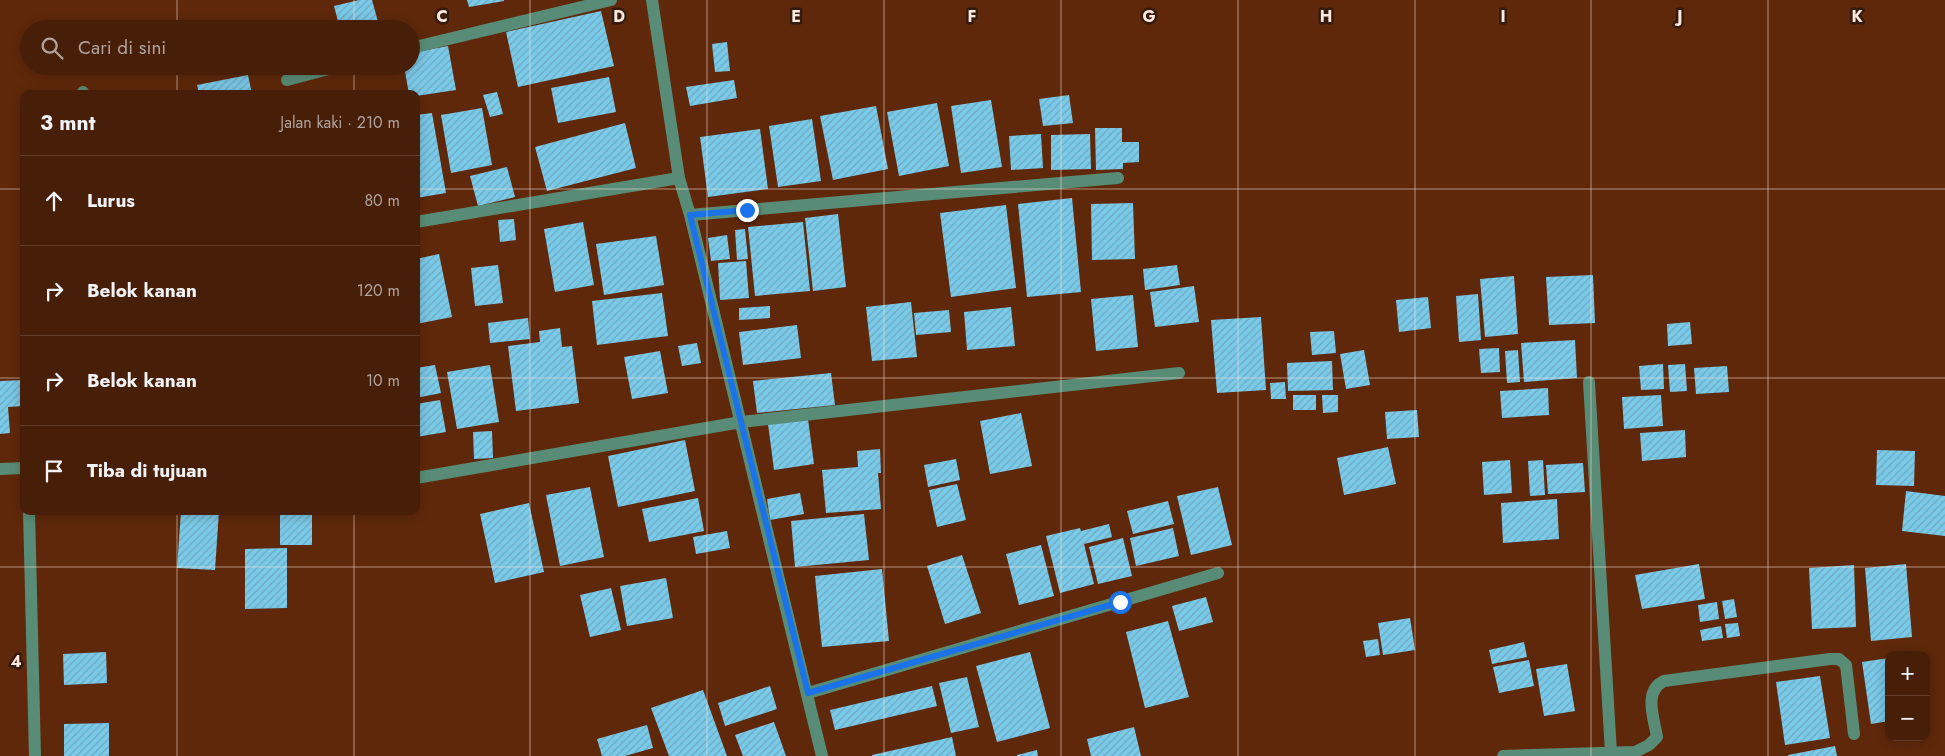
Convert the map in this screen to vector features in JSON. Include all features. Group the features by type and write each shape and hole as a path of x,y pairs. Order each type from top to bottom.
{"street":[{"path":"420,46 611,0"},
{"path":"652,0 679,178 690,215 822,756"},
{"path":"287,80 306,75"},
{"path":"420,221 679,178"},
{"path":"690,215 1118,178"},
{"path":"420,477 741,422 1179,373"},
{"path":"1589,382 1611,753"},
{"path":"0,469 20,468"},
{"path":"29,515 35,756"},
{"path":"808,693 1218,573"},
{"path":"1503,756 1635,752 1649,745 1657,737 1651,696 1654,688 1664,681 1830,659 1839,659 1846,665 1854,734"}],"building":[{"path":"359,0 372,0 378,20 338,20 334,6"},
{"path":"467,0 504,0 504,1 469,7"},
{"path":"601,11 614,66 518,87 506,32"},
{"path":"727,42 730,71 715,72 712,44"},
{"path":"448,46 456,90 420,95 420,90 408,90 406,75 420,75 420,51"},
{"path":"248,75 251,90 198,90 197,85"},
{"path":"609,77 616,112 558,123 551,88"},
{"path":"734,80 737,98 690,106 686,87"},
{"path":"497,92 503,114 490,117 483,95"},
{"path":"1069,95 1073,123 1043,126 1039,99"},
{"path":"991,100 1002,167 961,173 951,106"},
{"path":"937,103 949,166 899,176 887,112"},
{"path":"876,106 888,169 833,180 820,116"},
{"path":"482,108 492,165 451,173 441,115"},
{"path":"432,113 446,193 420,197 420,114"},
{"path":"812,119 821,181 778,187 769,126"},
{"path":"625,123 636,168 547,191 535,147"},
{"path":"1095,128 1122,128 1122,142 1139,142 1139,162 1123,163 1123,169 1096,170"},
{"path":"760,129 768,189 708,197 700,137"},
{"path":"1041,134 1043,168 1011,170 1009,136"},
{"path":"1090,134 1091,169 1051,170 1051,135"},
{"path":"507,167 515,197 478,206 470,176"},
{"path":"1072,198 1081,292 1027,297 1018,204"},
{"path":"1133,203 1135,259 1092,260 1091,204"},
{"path":"1006,205 1016,288 951,297 940,213"},
{"path":"838,214 846,287 813,291 805,218"},
{"path":"514,219 516,240 500,242 498,220"},
{"path":"583,222 594,285 555,292 544,229"},
{"path":"803,222 810,291 755,296 748,227"},
{"path":"745,229 748,259 737,260 735,230"},
{"path":"727,235 730,259 711,261 708,238"},
{"path":"656,236 664,285 604,295 596,244"},
{"path":"439,254 452,317 420,323 420,258"},
{"path":"746,261 749,298 720,300 718,263"},
{"path":"498,265 503,303 475,306 471,268"},
{"path":"1177,265 1180,285 1145,290 1143,269"},
{"path":"1593,275 1595,323 1549,325 1546,277"},
{"path":"1514,276 1518,334 1485,337 1480,279"},
{"path":"1194,286 1199,322 1155,327 1150,292"},
{"path":"662,293 668,336 597,345 592,301"},
{"path":"1478,294 1481,340 1459,342 1456,296"},
{"path":"1133,295 1138,347 1096,351 1091,299"},
{"path":"1428,297 1431,328 1399,332 1396,300"},
{"path":"911,302 917,357 872,361 866,307"},
{"path":"770,306 770,318 739,320 739,308"},
{"path":"1011,307 1015,346 967,350 964,312"},
{"path":"949,310 951,332 916,335 914,313"},
{"path":"1261,317 1266,390 1217,393 1211,320"},
{"path":"528,318 530,339 490,343 488,323"},
{"path":"1690,322 1692,344 1668,346 1667,324"},
{"path":"797,325 801,358 743,365 739,332"},
{"path":"560,328 562,347 572,346 579,403 516,411 508,346 540,342 539,331"},
{"path":"1334,331 1336,353 1312,355 1310,332"},
{"path":"1575,340 1577,378 1524,382 1521,343"},
{"path":"697,343 701,363 682,366 678,346"},
{"path":"1499,348 1500,372 1481,373 1479,349"},
{"path":"1364,350 1370,385 1346,389 1340,354"},
{"path":"1518,350 1520,382 1507,383 1505,351"},
{"path":"660,351 668,393 632,399 624,357"},
{"path":"1332,361 1333,390 1288,391 1287,363"},
{"path":"1663,364 1664,389 1641,390 1639,366"},
{"path":"1685,364 1687,391 1670,392 1668,365"},
{"path":"435,365 441,393 420,397 420,367"},
{"path":"490,365 499,422 457,429 447,372"},
{"path":"1727,366 1729,392 1696,394 1694,368"},
{"path":"831,373 835,405 757,413 753,381"},
{"path":"20,380 20,406 8,407 10,433 0,434 0,381"},
{"path":"1285,382 1286,399 1271,399 1270,383"},
{"path":"1548,388 1549,415 1502,418 1500,391"},
{"path":"1293,395 1316,395 1316,410 1293,410"},
{"path":"1322,395 1338,395 1338,412 1323,413"},
{"path":"1661,395 1663,426 1624,429 1622,397"},
{"path":"440,400 446,432 420,436 420,403"},
{"path":"1417,410 1419,437 1387,439 1385,412"},
{"path":"1021,413 1032,466 990,474 980,421"},
{"path":"808,419 814,464 774,470 768,424"},
{"path":"1685,430 1686,457 1642,461 1640,433"},
{"path":"492,431 493,458 474,459 473,432"},
{"path":"685,440 695,491 618,507 608,456"},
{"path":"1388,447 1396,484 1344,495 1337,458"},
{"path":"880,449 881,473 878,473 881,509 826,513 822,470 858,467 857,451"},
{"path":"1877,450 1915,451 1914,486 1876,485"},
{"path":"956,459 960,480 928,487 924,465"},
{"path":"1510,460 1512,493 1484,495 1482,462"},
{"path":"1543,460 1545,495 1530,496 1528,461"},
{"path":"1583,463 1585,492 1548,494 1546,465"},
{"path":"957,484 966,520 937,527 929,490"},
{"path":"590,487 604,557 560,566 546,495"},
{"path":"1218,487 1232,545 1191,555 1177,496"},
{"path":"1906,491 1945,496 1945,536 1902,531"},
{"path":"800,493 804,514 770,520 767,499"},
{"path":"698,498 704,531 649,542 642,509"},
{"path":"1557,499 1559,539 1503,543 1501,503"},
{"path":"1168,501 1174,524 1133,534 1127,511"},
{"path":"529,503 544,572 495,583 480,514"},
{"path":"864,514 869,560 795,567 791,521"},
{"path":"181,515 219,515 215,570 177,568"},
{"path":"280,515 312,515 312,545 280,545"},
{"path":"1109,524 1112,537 1084,544 1094,584 1060,593 1046,536 1080,528 1081,531"},
{"path":"1173,528 1179,556 1136,566 1130,538"},
{"path":"727,531 730,548 696,554 693,537"},
{"path":"1123,538 1132,576 1098,584 1089,547"},
{"path":"1041,545 1054,596 1019,605 1006,554"},
{"path":"287,548 287,608 245,609 245,549"},
{"path":"962,555 981,613 945,624 927,566"},
{"path":"1699,564 1705,599 1642,609 1635,575"},
{"path":"1906,564 1912,637 1871,641 1865,568"},
{"path":"1854,565 1856,627 1812,629 1809,568"},
{"path":"882,569 889,641 822,647 815,576"},
{"path":"666,578 673,618 627,626 620,586"},
{"path":"611,588 621,630 590,637 580,595"},
{"path":"1206,597 1213,622 1179,631 1172,606"},
{"path":"1734,599 1737,617 1725,619 1722,601"},
{"path":"1717,602 1719,619 1700,622 1698,605"},
{"path":"1410,618 1415,650 1383,655 1378,623"},
{"path":"1168,621 1189,697 1145,708 1126,632"},
{"path":"1738,623 1740,636 1727,638 1725,624"},
{"path":"1721,626 1723,638 1702,641 1700,630"},
{"path":"1378,639 1380,655 1366,657 1363,641"},
{"path":"1524,642 1527,657 1492,664 1489,650"},
{"path":"106,652 107,683 64,685 63,654"},
{"path":"1030,652 1050,728 997,742 976,666"},
{"path":"1885,659 1885,722 1871,724 1862,662"},
{"path":"1529,660 1534,686 1499,693 1493,667"},
{"path":"1567,664 1575,711 1544,716 1536,669"},
{"path":"1820,676 1830,738 1785,745 1776,682"},
{"path":"967,677 979,727 951,733 939,683"},
{"path":"770,686 777,709 725,726 718,703"},
{"path":"932,686 937,706 835,730 830,710"},
{"path":"703,690 727,756 669,756 651,708"},
{"path":"774,722 786,756 743,756 735,735"},
{"path":"109,723 109,756 64,756 64,724"},
{"path":"647,725 653,748 625,756 602,756 597,739"},
{"path":"1134,727 1141,756 1091,756 1087,739"},
{"path":"952,737 956,756 872,756 872,755"},
{"path":"1835,746 1837,756 1788,756 1788,755"},
{"path":"1037,750 1038,756 1017,756 1017,755"}],"route":[{"path":"747,210 690,215 808,693 974,643 1120,602"}]}
